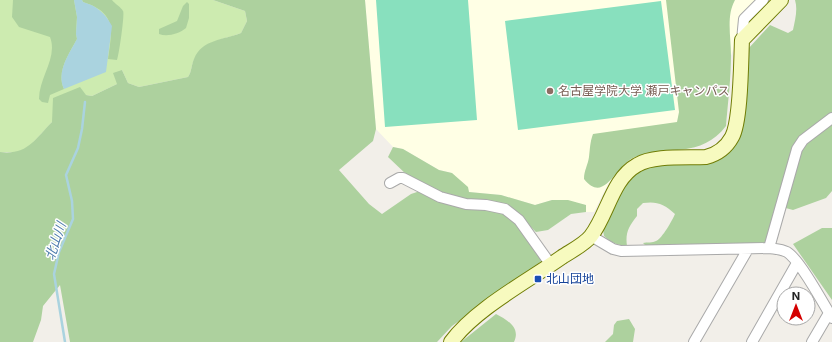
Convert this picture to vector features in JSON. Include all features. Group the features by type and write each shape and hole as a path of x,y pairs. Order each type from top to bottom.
{"street":[{"path":"451,342 460,330 479,314 591,236 622,179 638,164 649,160 706,157 714,155 728,144 736,127 744,19 763,0"},
{"path":"742,40 781,0"},
{"path":"769,248 797,149 804,140 832,118"},
{"path":"390,184 399,178 403,178 440,197 466,204 486,205 504,210 519,220 550,265"},
{"path":"591,236 613,249 621,251 769,248 788,253 797,263 830,316 812,342"},
{"path":"694,342 748,249"},
{"path":"752,342 797,263"}],"shaded area":[{"name":"名古屋学院大学 瀬戸キャンパス","path":"365,0 776,0 736,41 731,56 726,126 720,133 690,149 649,153 634,158 622,165 608,184 594,212 586,212 586,205 552,200 535,205 501,195 469,192 452,173 439,170 403,149 393,147 376,129"}],"green space":[{"path":"0,0 213,0 245,11 247,21 241,33 214,42 203,48 194,60 188,77 139,87 128,83 122,70 117,84 92,96 86,95 52,122 28,148 18,152 0,152"},
{"path":"13,0 74,0 77,17 77,39 64,63 62,70 62,83 64,89 50,95 48,103 42,102 39,99 42,83 52,52 50,37 19,27 12,17"},
{"path":"82,0 112,0 123,11 122,34 117,60 108,59 111,31 107,17 102,11 83,2"},
{"path":"213,0 365,0 376,129 373,141 339,170 369,204 382,214 411,194 420,191 501,212 515,222 543,260 452,326 437,342 70,342 60,285 43,306 41,320 33,342 0,342 0,152 10,152 24,149 35,140 52,122 53,98 80,87 86,95 92,96 117,84 113,73 122,70 128,83 139,87 188,77 194,59 202,47 214,41 241,33 247,21 245,11"},
{"path":"376,0 468,0 477,120 385,127"},
{"path":"666,0 735,0 732,6 730,20 731,64 726,126 706,143 695,147 635,157 628,161 604,186 598,188 591,186 584,179 593,134 677,122 679,112"},
{"path":"795,0 832,0 832,115 803,138 765,245 646,246 643,243 655,242 661,237 675,214 664,206 652,202 643,203 637,209 637,216 627,233 627,246 615,243 604,236 602,224 627,181 646,167 721,158 748,49 770,25 788,33 793,30 796,11"},
{"path":"661,1 675,110 518,130 505,21"},
{"path":"187,2 189,4 189,18 186,28 173,34 159,34 159,29 177,21 183,6"},
{"path":"832,122 832,191 826,198 793,210 782,207 799,151 805,142"},
{"path":"393,147 403,149 439,170 452,173 468,187 469,192 501,195 535,205 552,200 568,200 586,205 586,212 571,214 548,230 536,232 516,213 441,194 407,175 388,157"},
{"path":"822,228 832,228 832,300 793,244"},
{"path":"496,314 514,328 516,337 514,342 461,342"},
{"path":"629,319 635,329 633,342 605,342 613,334 614,325 617,321"}],"water":[{"path":"74,0 82,0 83,2 96,8 106,17 112,26 106,72 64,89 62,83 62,70 64,63 77,39 77,17"}],"waterway":[{"name":"北山川","path":"65,342 54,274 59,252 73,219 72,201 66,175 78,148 85,102"}],"place":[{"name":"名古屋学院大学 瀬戸キャンパス","path":"550,91"},
{"name":"北山団地","path":"538,279"}]}
